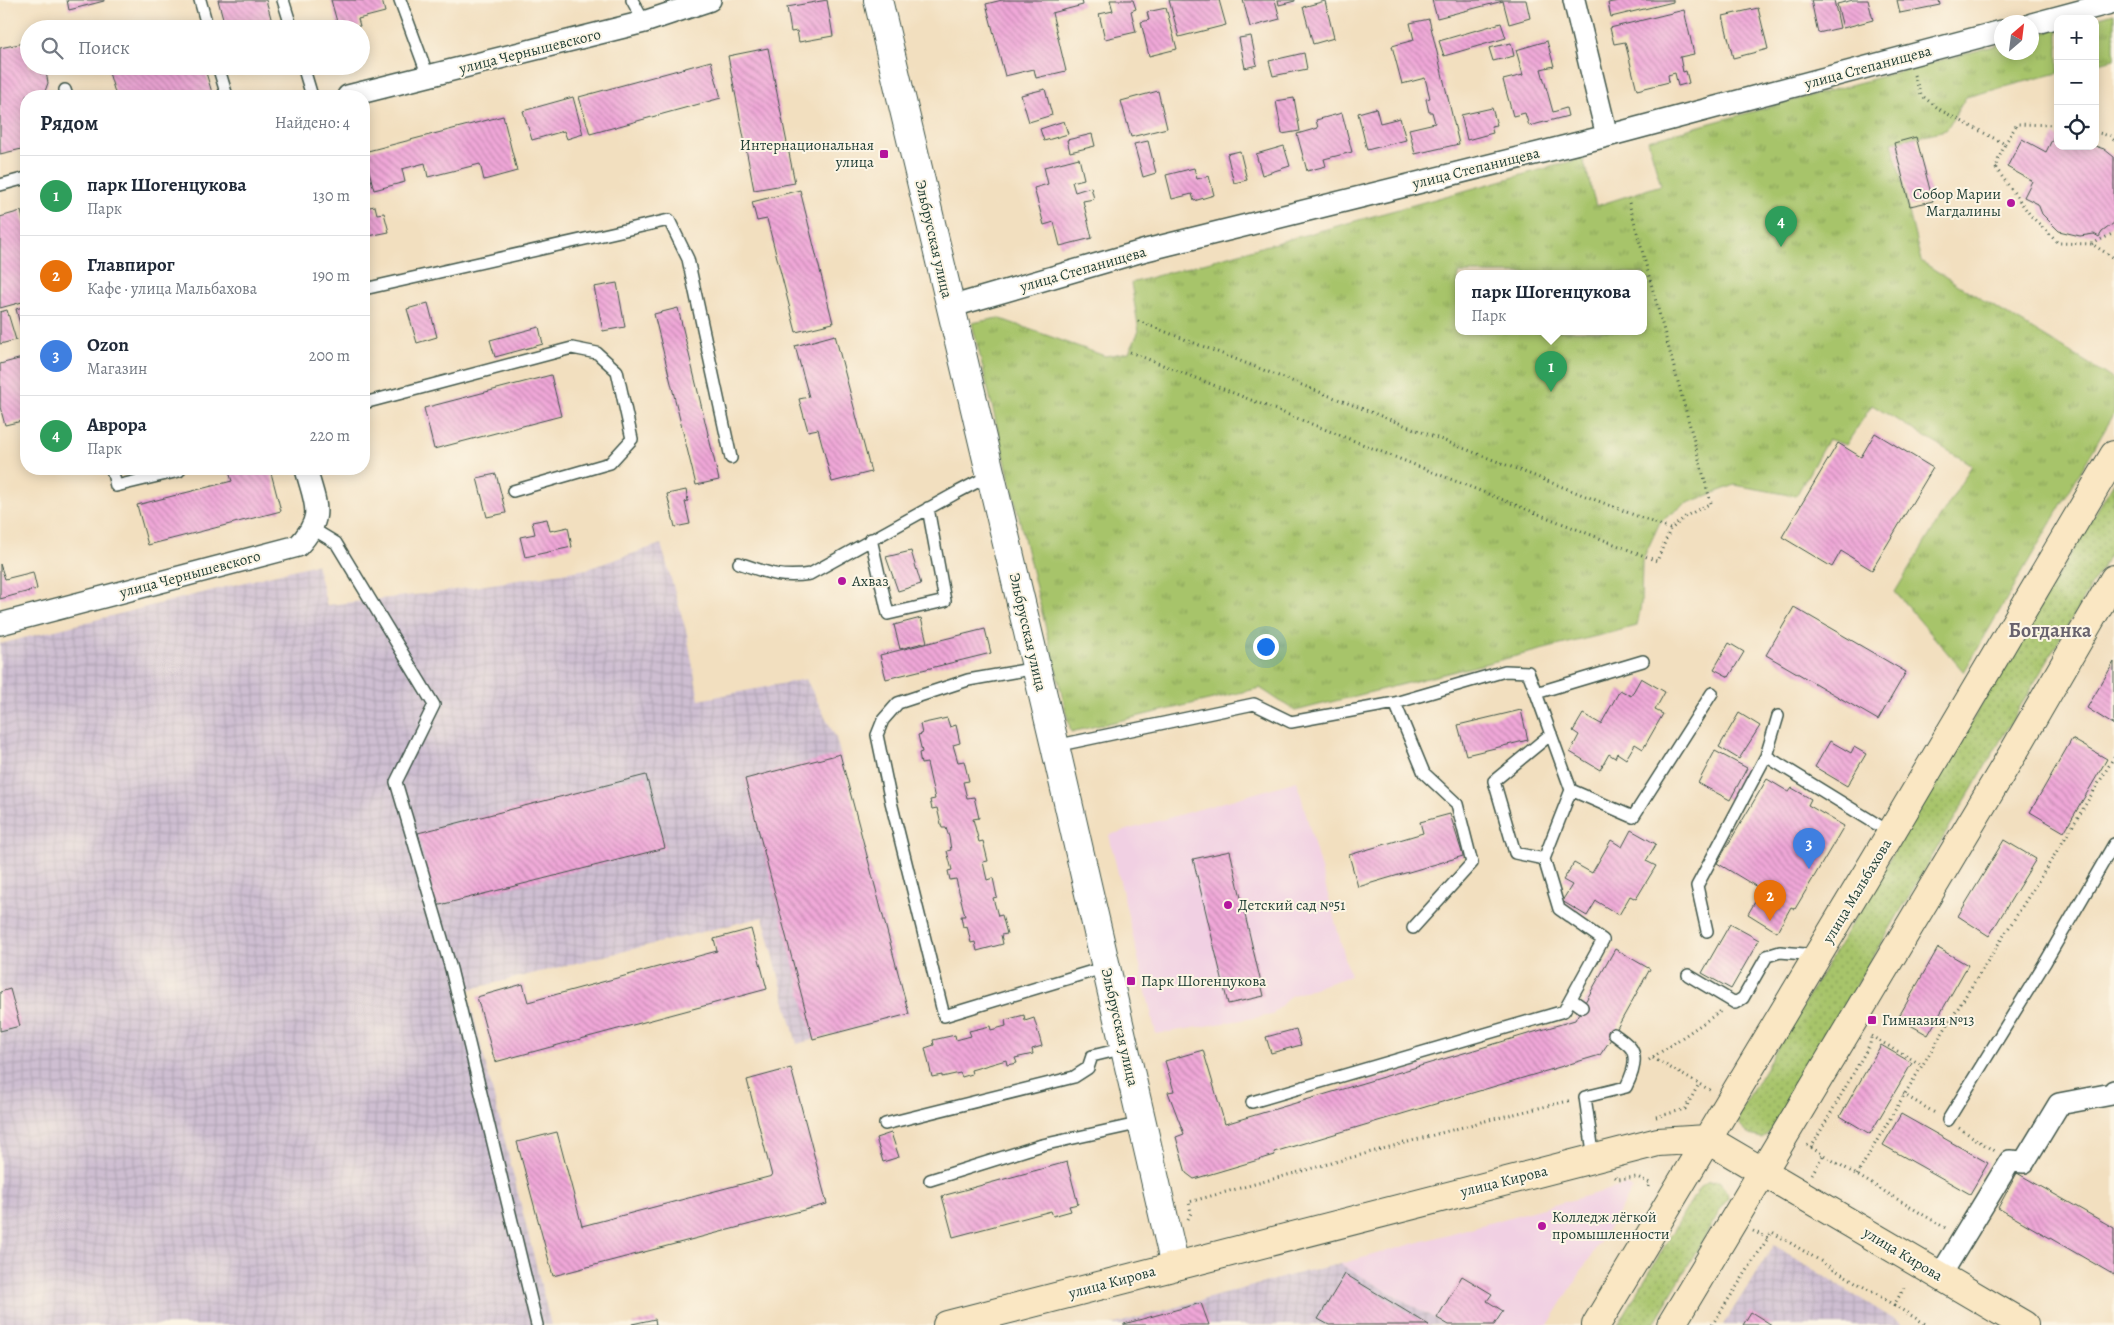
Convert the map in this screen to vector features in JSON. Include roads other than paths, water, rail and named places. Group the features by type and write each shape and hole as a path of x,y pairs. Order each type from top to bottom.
{"main road":[{"name":"улица Мальбахова","path":"1596,1325 1891,833 2114,455"},
{"path":"1672,1325 2016,748 2111,593"},
{"name":"улица Кирова","path":"947,1325 1175,1266 1602,1166 1658,1142 1707,1139 2024,1325"}],"street":[{"name":"улица Чернышевского","path":"370,90 644,22 708,0"},
{"name":"Эльбрусская улица","path":"878,0 1037,668 1175,1266"},
{"path":"1574,0 1607,136"},
{"path":"2039,22 2114,2"},
{"name":"улица Степанищева","path":"950,307 1146,250 1607,136 1994,34"},
{"path":"308,475 316,509 316,522 313,528"},
{"name":"улица Чернышевского","path":"0,624 298,546 313,528"},
{"path":"1940,1276 2010,1161 2024,1162 2059,1104 2112,1094 2114,1091"}],"lane":[{"path":"200,0 206,20"},
{"path":"283,0 289,20"},
{"path":"400,0 428,76"},
{"path":"632,0 644,22"},
{"path":"221,75 225,90"},
{"path":"306,75 310,90"},
{"path":"0,185 20,180"},
{"path":"370,288 669,220 688,259 731,458"},
{"path":"370,401 572,348 597,353 617,371 632,440 610,463 513,491"},
{"path":"113,475 116,486 162,475"},
{"path":"739,563 773,575 792,577 810,574 979,481 992,479"},
{"path":"871,539 888,614 945,601 928,508"},
{"path":"313,528 336,543 434,705 396,782 451,969 537,1325"},
{"path":"1536,693 1643,661"},
{"path":"1037,668 968,680 898,703 883,720 877,735 891,802 944,1016 1106,967"},
{"path":"1055,746 1254,704 1292,722 1395,703 1505,672 1528,672 1571,790 1544,859 1559,909 1603,940 1564,1011 1252,1102"},
{"path":"1571,790 1633,817 1712,693"},
{"path":"1395,703 1424,773 1457,804 1472,864 1413,928"},
{"path":"1707,931 1697,886 1766,756 1778,716"},
{"path":"1544,859 1516,853 1494,781 1551,734"},
{"path":"1766,756 1891,833"},
{"path":"1948,1120 2046,961 2114,844"},
{"path":"1688,975 1735,1002 1742,998 1767,956 1780,952 1818,955"},
{"path":"1571,999 1582,1007"},
{"path":"1602,1166 1584,1097 1626,1086 1631,1077 1634,1060 1632,1050 1614,1034"},
{"path":"884,1124 1074,1076 1088,1068 1092,1056 1125,1048"},
{"path":"930,1180 1042,1145 1142,1123"}],"place":[{"name":"Интернациональная улица","path":"884,154"},
{"name":"Собор Марии Магдалины","path":"2011,203"},
{"name":"Аврора","path":"1781,247"},
{"name":"парк Шогенцукова","path":"1551,392"},
{"name":"Ахваз","path":"842,581"},
{"name":"Ozon","path":"1809,869"},
{"name":"Детский сад №51","path":"1228,905"},
{"name":"Главпирог","path":"1770,921"},
{"name":"Парк Шогенцукова","path":"1131,981"},
{"name":"Гимназия №13","path":"1872,1020"},
{"name":"Колледж лёгкой промышленности","path":"1542,1226"}],"district":[{"name":"Богданка","path":"2050,630"}]}
